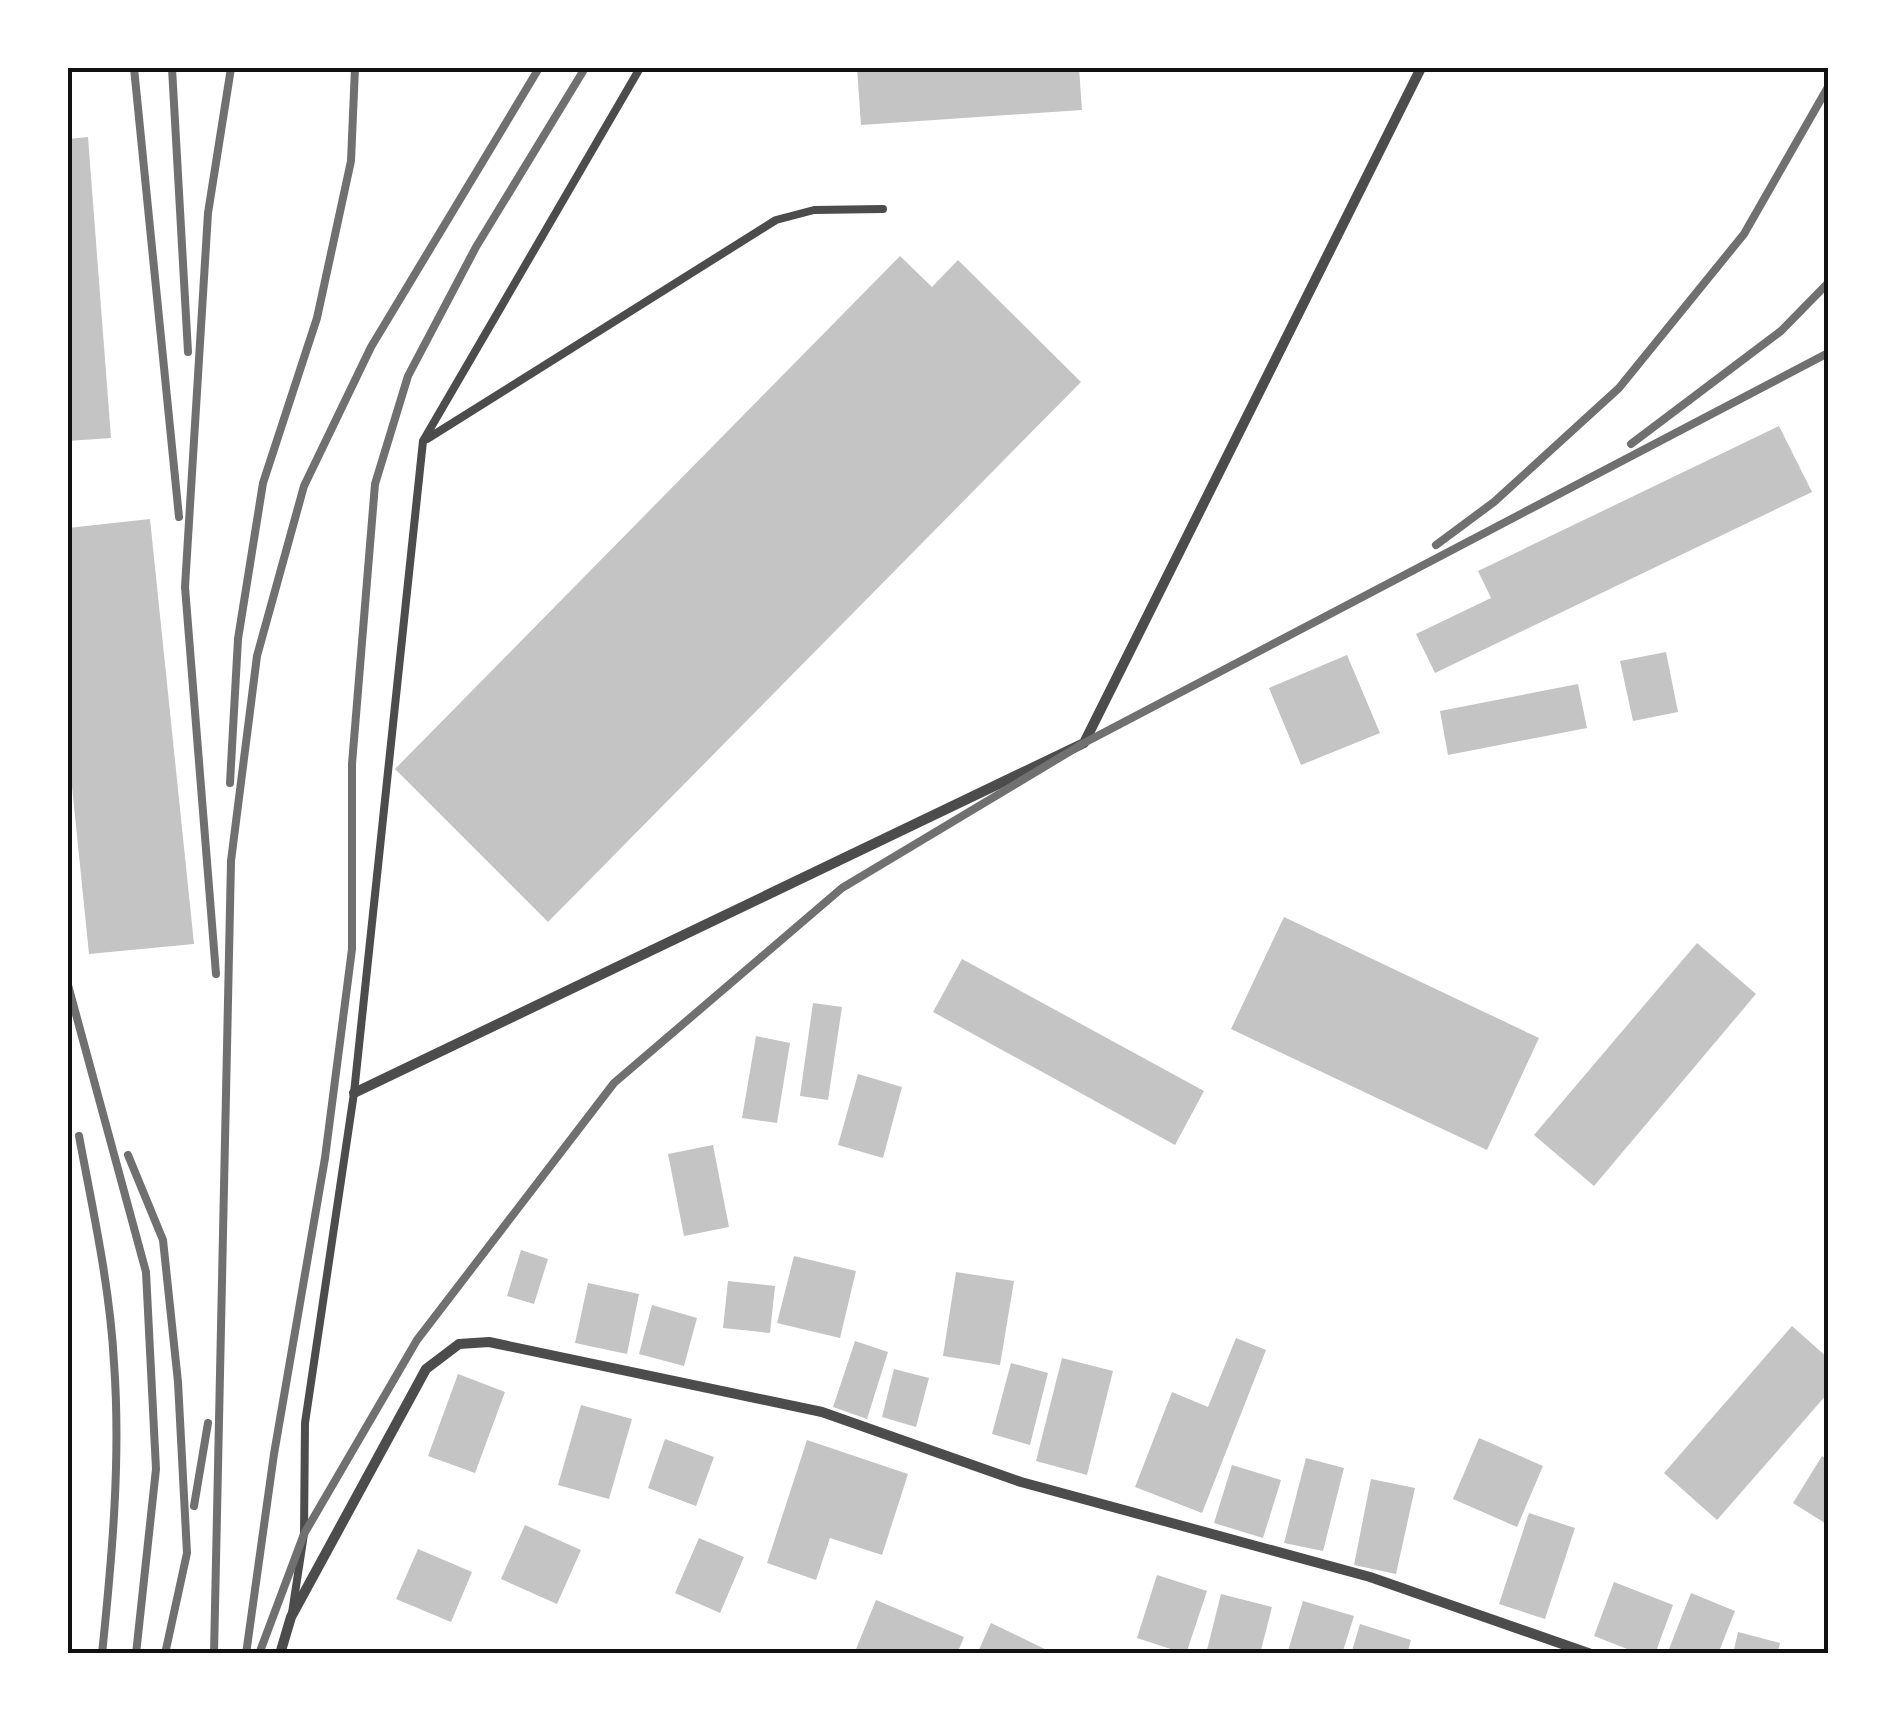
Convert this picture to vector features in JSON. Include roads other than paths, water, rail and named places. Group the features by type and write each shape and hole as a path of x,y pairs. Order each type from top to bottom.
{"street":[{"path":"354,1093 1084,743 1421,68"},
{"path":"280,1654 291,1617 426,1368 460,1344 489,1342 822,1412 1021,1482 1370,1577 1591,1654"}],"lane":[{"path":"291,1617 304,1534 305,1422 354,1093 422,442 640,68"},
{"path":"422,442 776,220 814,210 883,209"}],"railway":[{"path":"134,68 179,517"},
{"path":"172,68 188,352"},
{"path":"216,974 185,587 208,213 231,68"},
{"path":"230,783 238,639 263,483 317,318 351,161 355,68"},
{"path":"214,1654 231,861 257,656 304,486 371,347 539,68"},
{"path":"246,1654 274,1454 325,1158 352,949 352,764 375,484 408,376 476,247 585,68"},
{"path":"1436,545 1494,502 1619,388 1744,234 1828,87"},
{"path":"1631,444 1781,331 1828,283"},
{"path":"259,1654 304,1534 417,1340 614,1083 842,888 1084,743 1828,353"},
{"path":"68,985 146,1272 156,1469 136,1654"},
{"path":"79,1136 105,1278 116,1399 114,1509 102,1654"},
{"path":"128,1155 163,1240 178,1382 187,1553 165,1654"},
{"path":"194,1506 208,1423"}]}
